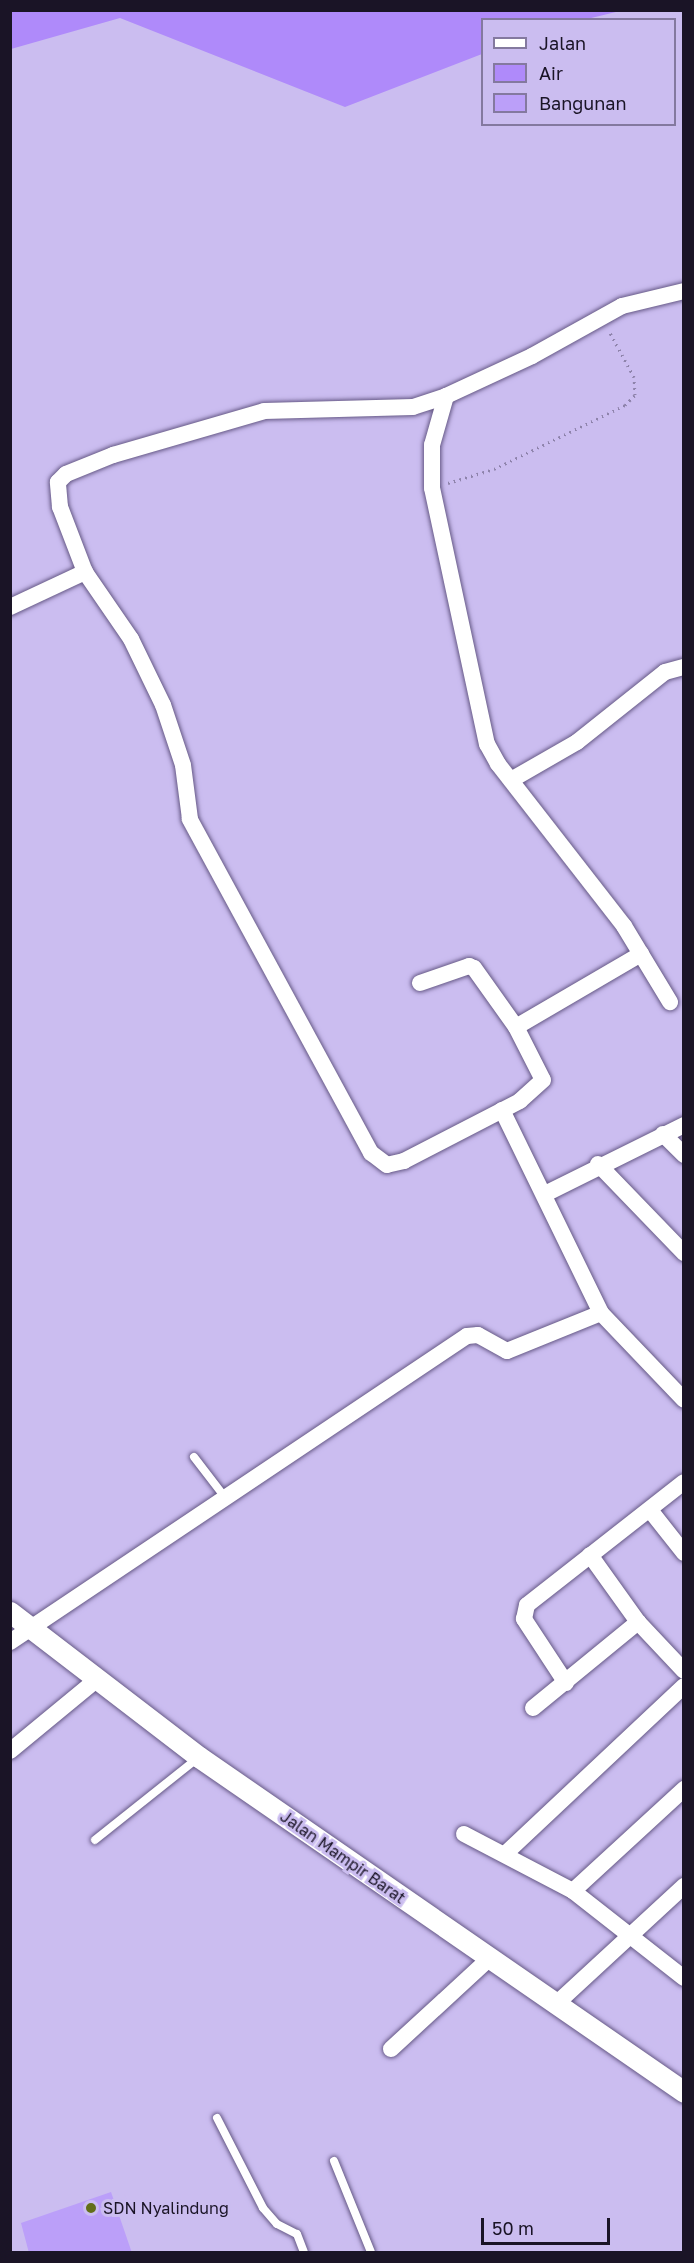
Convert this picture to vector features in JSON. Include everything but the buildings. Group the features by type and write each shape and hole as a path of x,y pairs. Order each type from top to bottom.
{"street":[{"path":"420,983 469,966 474,968 516,1027 543,1080 532,1092 502,1110 404,1161 387,1165 378,1162 190,819 183,765 163,705 131,639 85,572 60,507 58,482 66,474 113,455 264,411 413,407 446,396 634,302 684,291"},
{"path":"446,396 432,445 432,488 487,744 511,780 624,926 670,1002"},
{"path":"10,607 85,572"},
{"path":"511,780 577,742 665,672 684,667"},
{"path":"516,1027 641,954"},
{"path":"502,1110 545,1194 601,1313 684,1400"},
{"path":"545,1194 598,1164 684,1125"},
{"path":"663,1134 684,1155"},
{"path":"598,1164 684,1253"},
{"path":"10,1642 224,1496 467,1336 478,1335 507,1351 601,1313"},
{"path":"566,1683 524,1619 524,1611 590,1555 684,1482"},
{"path":"650,1510 684,1553"},
{"path":"590,1555 638,1622 681,1662"},
{"name":"Jalan Mampir Barat","path":"10,1612 96,1680 200,1757 555,2005 684,2092"},
{"path":"533,1708 638,1622"},
{"path":"10,1751 96,1680"},
{"path":"505,1854 684,1686"},
{"path":"573,1891 684,1789"},
{"path":"464,1834 573,1891 684,1978"},
{"path":"555,2005 684,1886"},
{"path":"391,2049 489,1959"}],"lane":[{"path":"195,1457 224,1496"},
{"path":"95,1840 200,1757"},
{"path":"217,2118 263,2208 277,2224 297,2234 304,2253"},
{"path":"334,2160 371,2253"}],"path":[{"path":"432,488 494,469 625,405 634,396 634,377 606,327 607,316"}],"water":[{"path":"11,10 620,10 591,18 481,18 481,54 345,107 120,18 11,49"}],"place":[{"name":"SDN Nyalindung","path":"91,2208"}]}
